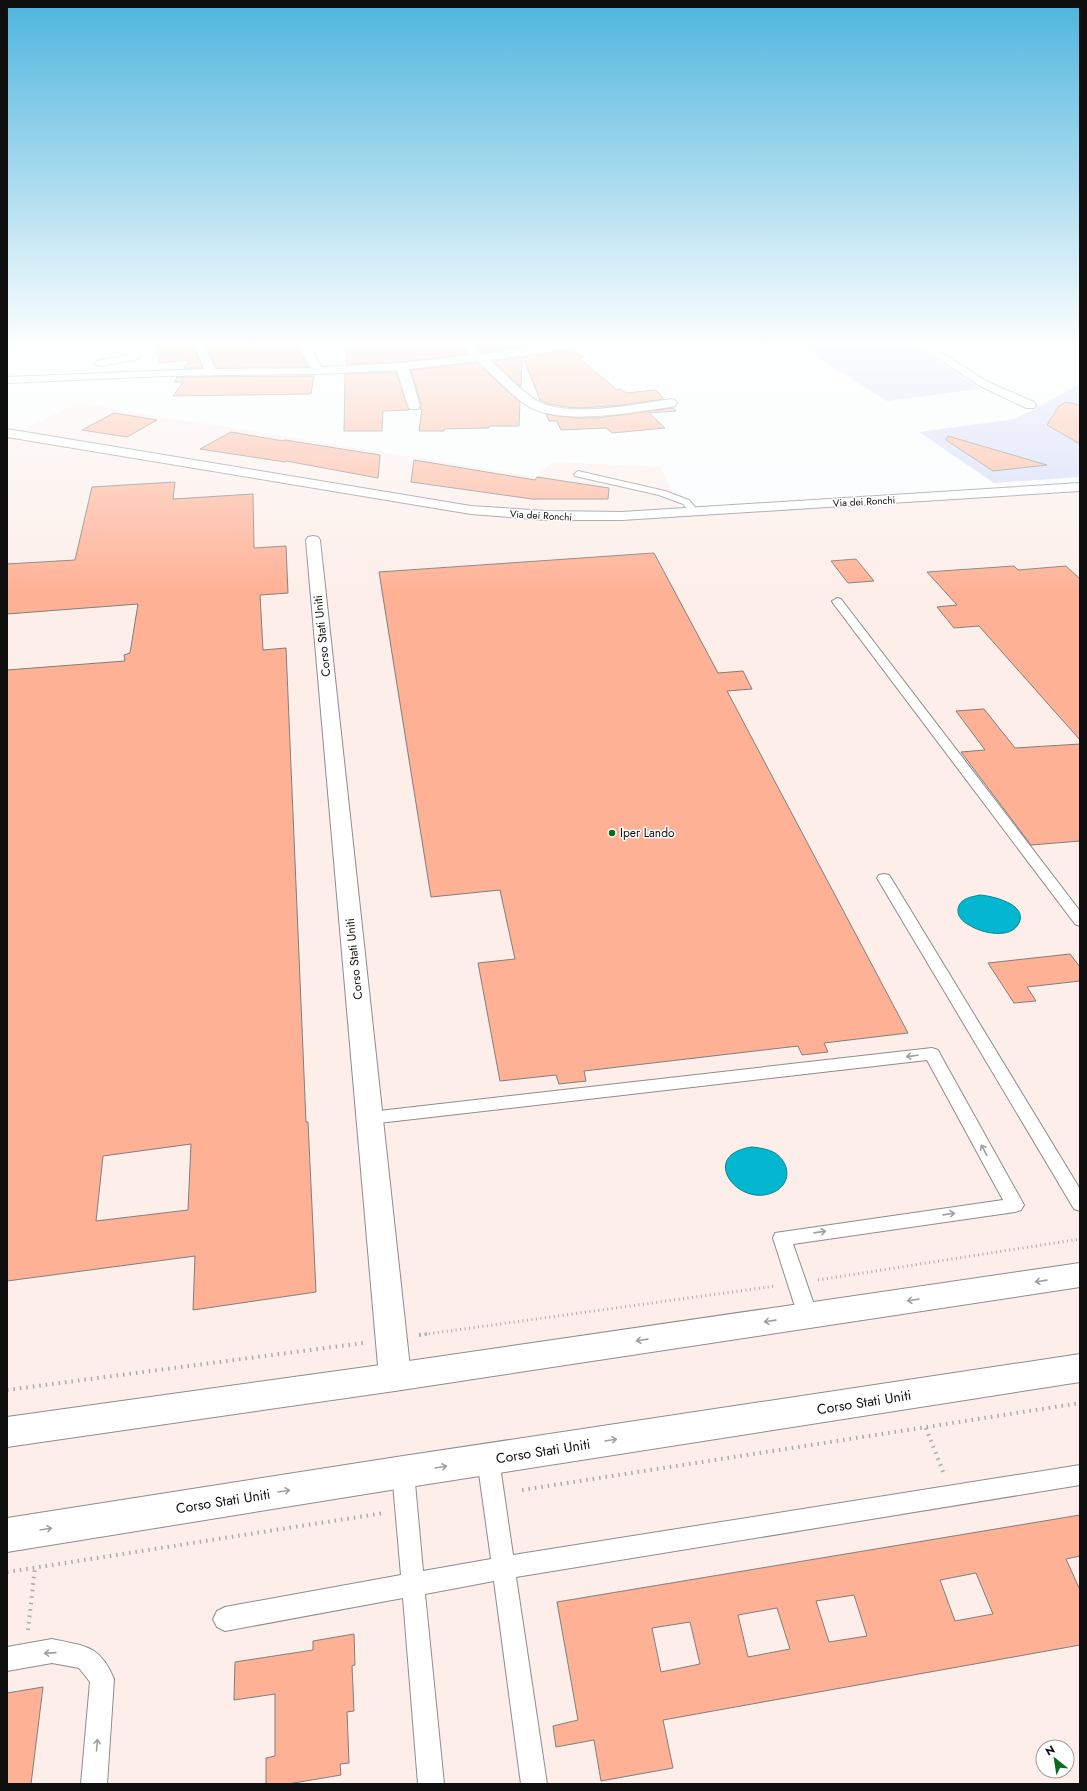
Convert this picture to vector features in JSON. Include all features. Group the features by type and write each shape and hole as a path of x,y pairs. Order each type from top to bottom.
{"street":[{"name":"Via dei Ronchi","path":"7,433 386,496 503,513 567,518 694,512 1080,487"},
{"name":"Corso Stati Uniti","path":"313,540 395,1377"},
{"path":"7,1432 395,1377 1080,1276"},
{"name":"Corso Stati Uniti","path":"7,1536 403,1472 1080,1368"}],"lane":[{"path":"578,474 662,493 686,502 694,512"},
{"path":"837,602 1080,921"},
{"path":"884,878 1080,1204"},
{"path":"370,1118 932,1054 1015,1205 782,1238 808,1316"},
{"path":"488,1459 534,1784"},
{"path":"403,1472 431,1784"},
{"path":"226,1619 503,1568 1080,1475"},
{"path":"16,1658 52,1651 86,1658 102,1679 94,1784"}],"path":[{"path":"819,1280 1080,1239"},
{"path":"418,1335 773,1287"},
{"path":"7,1390 358,1343"},
{"path":"522,1490 1080,1403"},
{"path":"926,1428 953,1496"},
{"path":"7,1572 385,1513"},
{"path":"16,1658 35,1567"}],"shaded area":[{"path":"32,426 217,426 536,477 552,462 661,467 684,517 1080,489 1080,1784 7,1784 7,438"},
{"path":"966,426 1080,426 1080,477 994,483 919,432"}],"water":[{"path":"980,895 1000,899 1014,906 1020,916 1019,923 1015,928 1010,932 996,933 974,928 967,924 959,916 959,905 963,900"},
{"path":"752,1147 775,1153 784,1163 787,1174 786,1179 784,1184 774,1192 761,1195 748,1193 737,1187 729,1179 726,1169 727,1160 736,1152"}],"building":[{"path":"90,426 147,426 127,437 82,430"},
{"path":"344,426 382,426 382,431 344,431"},
{"path":"420,426 519,426 444,429 444,431 419,431"},
{"path":"559,426 662,426 665,428 612,433 606,428 561,430"},
{"path":"1048,426 1080,426 1080,444"},
{"path":"231,432 380,455 378,478 286,461 200,449"},
{"path":"948,436 1047,465 993,471 946,440"},
{"path":"414,460 535,480 537,477 609,488 608,499 532,499 411,482"},
{"path":"175,482 173,499 253,494 254,548 286,546 288,593 260,595 263,650 286,648 306,1122 308,1122 316,1292 193,1310 195,1256 7,1281 7,670 125,661 124,655 130,653 138,604 7,614 7,564 75,560 92,487","holes":["191,1144 188,1210 96,1221 103,1156"]},
{"name":"Iper Lando","path":"654,553 718,673 743,671 752,689 727,691 908,1033 824,1043 828,1052 802,1055 798,1046 584,1071 586,1081 559,1084 556,1075 500,1081 478,963 515,959 500,890 431,897 379,572"},
{"path":"856,559 874,581 848,583 831,561"},
{"path":"1014,566 1018,570 1066,566 1080,579 1080,740 979,626 954,628 937,607 957,605 927,572"},
{"path":"984,709 1015,748 1080,744 1080,841 1031,845 961,752 985,750 956,711"},
{"path":"1070,954 1080,967 1080,981 1027,987 1036,1001 1014,1003 988,963"},
{"path":"1080,1515 1080,1556 1066,1559 1080,1590 1080,1645 663,1720 673,1768 601,1781 594,1740 556,1747 553,1726 578,1720 557,1602","holes":["976,1573 993,1614 955,1621 940,1580","854,1595 867,1636 829,1642 816,1601","777,1608 790,1649 748,1657 738,1615","690,1622 700,1664 661,1672 652,1628"]},
{"path":"354,1634 355,1665 352,1666 354,1711 347,1712 349,1763 340,1764 341,1775 288,1784 266,1784 266,1758 275,1756 275,1694 234,1700 235,1662 313,1650 313,1641"},
{"path":"43,1687 31,1784 7,1784 7,1693"}],"place":[{"name":"Iper Lando","path":"612,833"}]}
